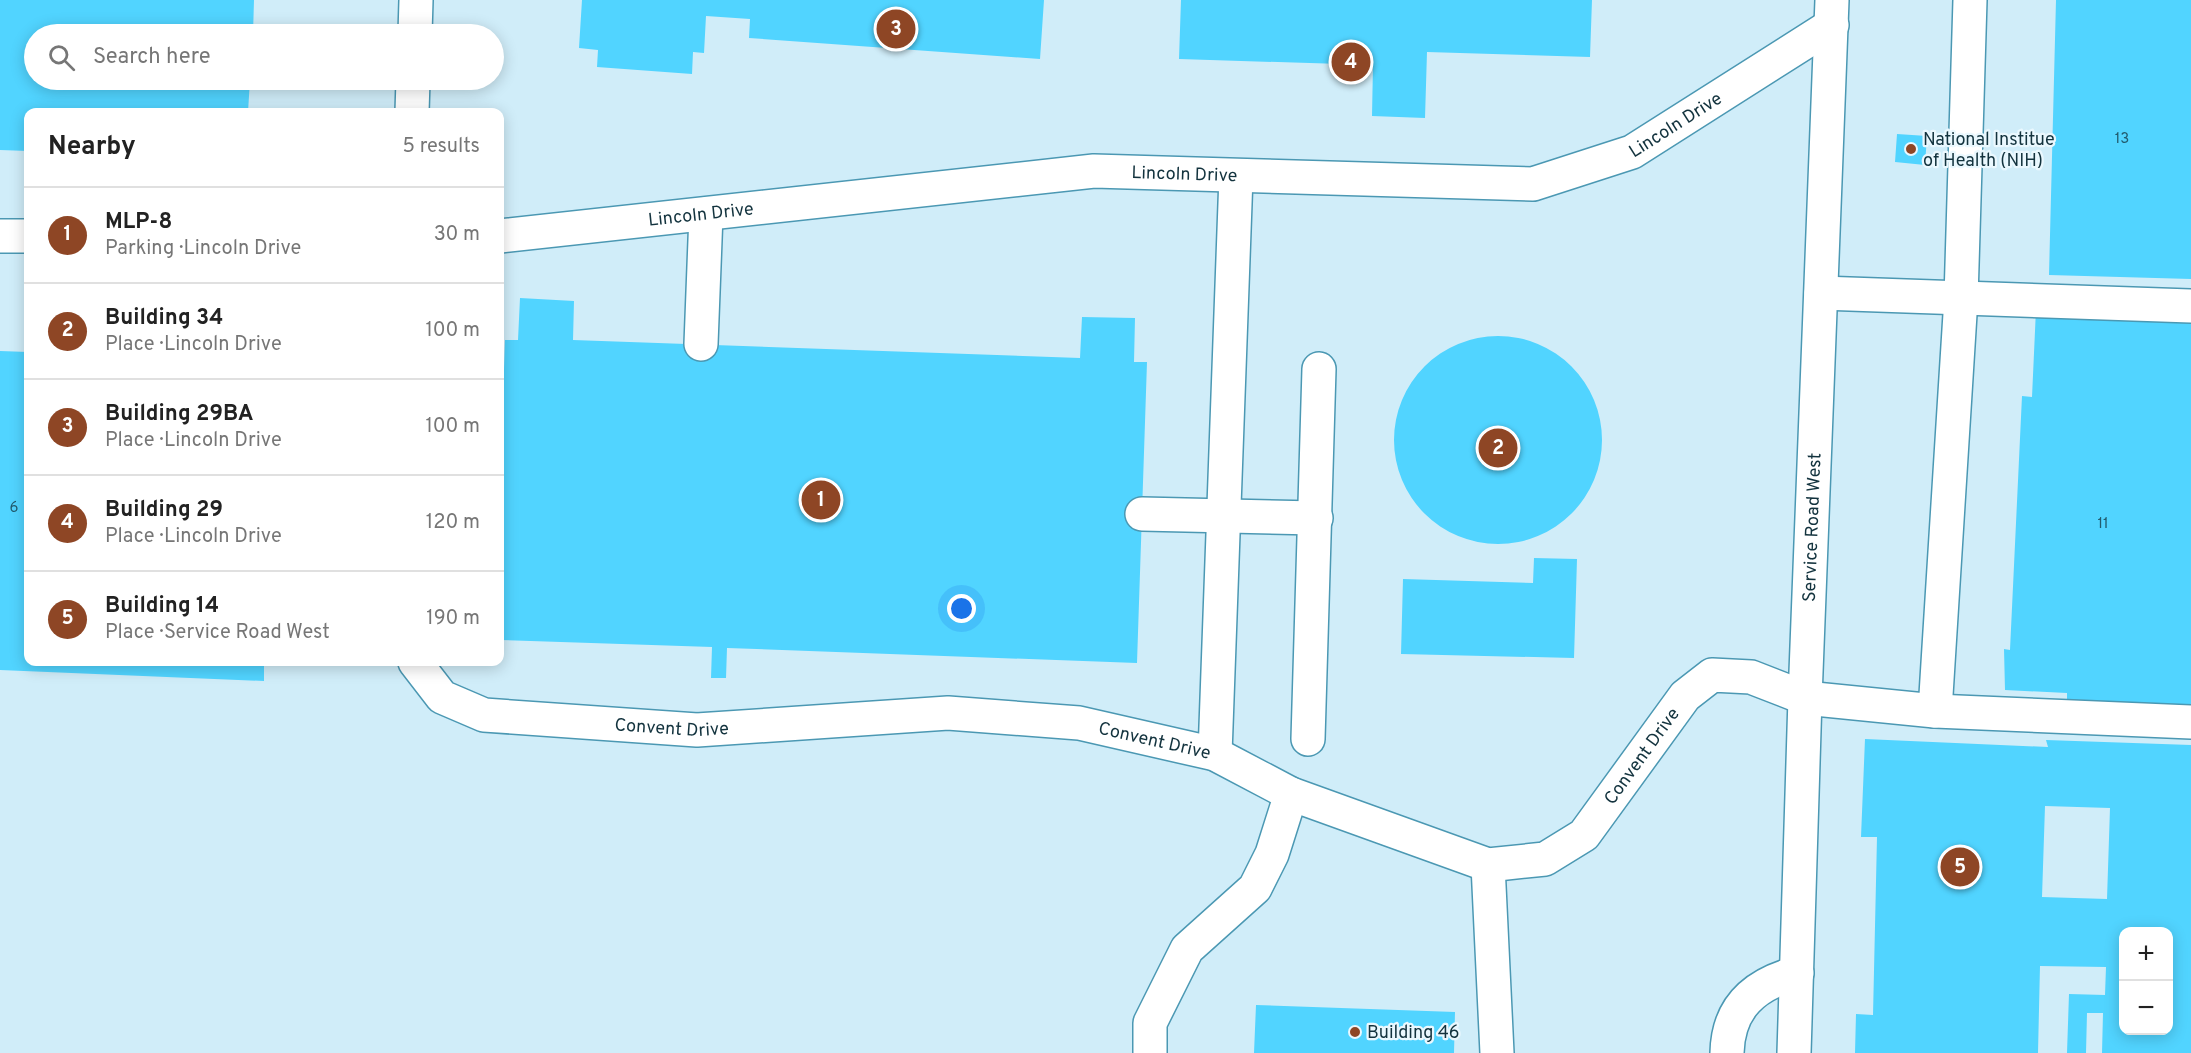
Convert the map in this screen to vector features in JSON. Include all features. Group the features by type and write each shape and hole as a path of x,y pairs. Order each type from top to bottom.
{"street":[{"path":"415,24 416,0"},
{"path":"1935,711 1961,298 1970,0"},
{"name":"Lincoln Drive","path":"504,236 1094,171 1533,184 1632,152 1832,13"},
{"name":"Service Road West","path":"1794,1053 1805,698 1832,13"},
{"path":"412,108 413,90"},
{"path":"1215,754 1236,176"},
{"path":"701,344 706,214"},
{"path":"0,236 24,237"},
{"path":"1821,293 2191,306"},
{"path":"1308,739 1319,369"},
{"path":"1142,514 1316,518"},
{"name":"Convent Drive","path":"418,666 442,698 484,715 697,730 948,712 1079,723 1215,754 1291,794 1488,865 1545,859 1584,834 1685,696 1712,675 1751,677 1805,698 1935,711 2191,722"},
{"path":"1150,1053 1150,1023 1187,949 1255,888 1272,854 1291,794"},
{"path":"1488,865 1497,1053"},
{"path":"1727,1053 1727,1037 1736,1013 1751,993 1772,979 1797,973"}],"building":[{"path":"0,0 254,0 253,24 24,24 24,90 249,90 248,108 24,108 24,151 0,150"},
{"path":"582,0 1044,0 1040,59 749,38 750,19 706,16 704,53 693,52 692,74 597,67 598,50 579,48"},
{"path":"1181,0 1592,0 1590,57 1427,52 1425,118 1372,116 1373,65 1179,59"},
{"path":"2056,0 2191,0 2191,279 2049,275"},
{"name":"National Institue of Health (NIH)","path":"1897,134 1927,136 1925,165 1895,162"},
{"path":"520,298 574,301 573,340 1080,358 1082,317 1135,318 1134,362 1147,362 1137,663 727,648 726,678 711,678 712,647 504,640 505,340 518,340"},
{"path":"2036,309 2191,317 2191,711 2067,705 2067,693 2005,690 2004,649 2010,650 2022,396 2032,397"},
{"path":"1498,336 1528,340 1538,344 1572,366 1594,400 1600,420 1602,440 1598,470 1594,480 1572,514 1538,536 1518,542 1498,544 1468,540 1458,536 1424,514 1402,480 1396,460 1394,440 1398,410 1402,400 1424,366 1458,344 1478,338"},
{"path":"0,351 24,352 24,666 264,666 264,681 0,670"},
{"path":"1534,558 1577,559 1574,658 1401,654 1403,579 1533,583"},
{"path":"1865,739 2048,747 2046,740 2191,745 2191,1053 2102,1053 2103,1013 2087,1013 2086,1053 2067,1053 2069,994 2105,995 2106,967 2040,966 2038,1053 1855,1053 1856,1014 1873,1015 1877,837 1861,837","holes":["2045,806 2110,808 2107,899 2042,897"]},
{"name":"Building 46","path":"1256,1005 1455,1012 1454,1053 1254,1053"}],"place":[{"name":"Building 29BA","path":"896,29"},
{"name":"Building 29","path":"1351,62"},
{"name":"National Institue of Health (NIH)","path":"1911,149"},
{"name":"Building 34","path":"1498,448"},
{"name":"MLP-8","path":"821,500"},
{"name":"Building 14","path":"1960,867"},
{"name":"Building 46","path":"1355,1032"}]}
